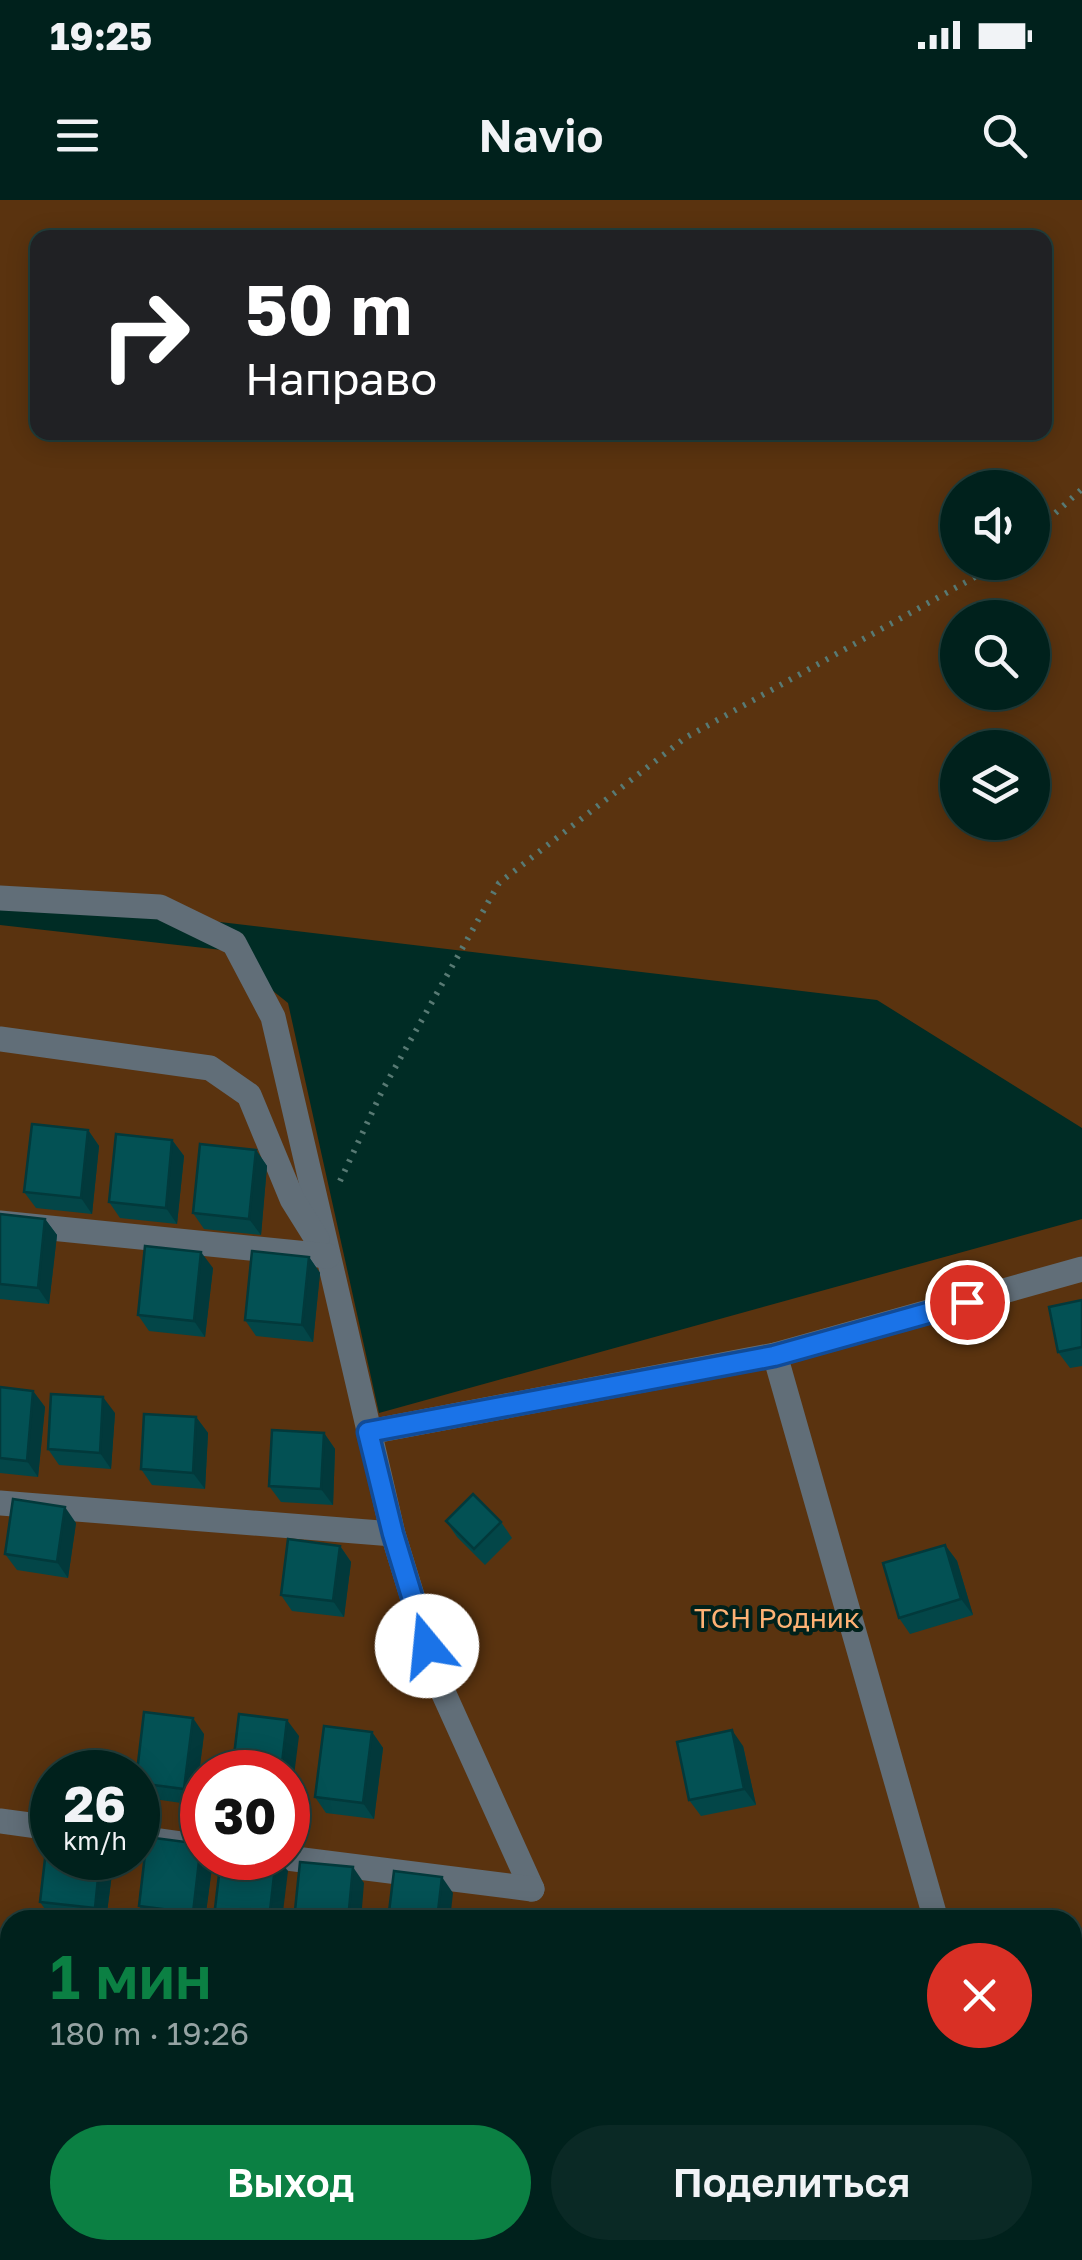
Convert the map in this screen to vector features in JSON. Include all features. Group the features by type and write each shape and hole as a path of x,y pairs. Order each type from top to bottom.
{"street":[{"path":"0,898 160,908 234,943 273,1016 393,1534 438,1684 532,1888 310,1861"},
{"path":"0,1039 210,1068 249,1095 292,1199 328,1256"},
{"path":"0,1223 328,1256"},
{"path":"368,1432 774,1356 1082,1269"},
{"path":"774,1356 933,1910"},
{"path":"0,1503 393,1534"},
{"path":"0,1821 30,1825"}],"path":[{"path":"1050,518 1082,489"},
{"path":"321,1223 383,1089 499,884 685,738 970,580"}],"green space":[{"path":"0,200 1082,200 1082,1128 877,1000 0,896"},
{"name":"ТСН Родник","path":"0,925 222,950 288,1003 379,1413 1082,1219 1082,1910 0,1910"}],"building":[{"path":"32,1124 88,1130 81,1198 24,1192"},
{"path":"116,1134 172,1140 166,1208 109,1202"},
{"path":"200,1144 256,1150 249,1219 193,1213"},
{"path":"0,1214 45,1219 38,1288 0,1284"},
{"path":"145,1246 201,1252 194,1321 138,1315"},
{"path":"252,1251 309,1257 302,1325 245,1320"},
{"path":"1082,1300 1082,1347 1058,1352 1049,1307"},
{"path":"0,1387 33,1391 27,1461 0,1458"},
{"path":"51,1394 103,1397 100,1453 48,1449"},
{"path":"144,1414 196,1417 193,1473 141,1469"},
{"path":"272,1430 324,1433 321,1489 269,1486"},
{"path":"473,1494 501,1522 474,1549 446,1521"},
{"path":"13,1499 65,1507 57,1562 5,1554"},
{"path":"288,1539 340,1546 333,1601 281,1595"},
{"path":"945,1545 961,1599 899,1618 883,1563"},
{"path":"144,1712 193,1718 189,1750 180,1750 180,1788 160,1786 160,1750 140,1750"},
{"path":"239,1714 287,1720 284,1750 235,1750"},
{"path":"324,1726 372,1732 363,1803 315,1797"},
{"path":"732,1730 744,1789 689,1800 677,1742"},
{"path":"160,1839 180,1841 180,1880 197,1880 193,1910 139,1906 142,1880 160,1880"},
{"path":"310,1863 353,1867 349,1910 295,1910 298,1880 310,1880"},
{"path":"394,1871 442,1877 438,1910 389,1910"},
{"path":"43,1880 98,1880 95,1908 40,1902"},
{"path":"218,1880 274,1880 270,1910 215,1910"}],"route":[{"path":"427,1646 393,1534 368,1432 774,1356 967,1302"}]}
